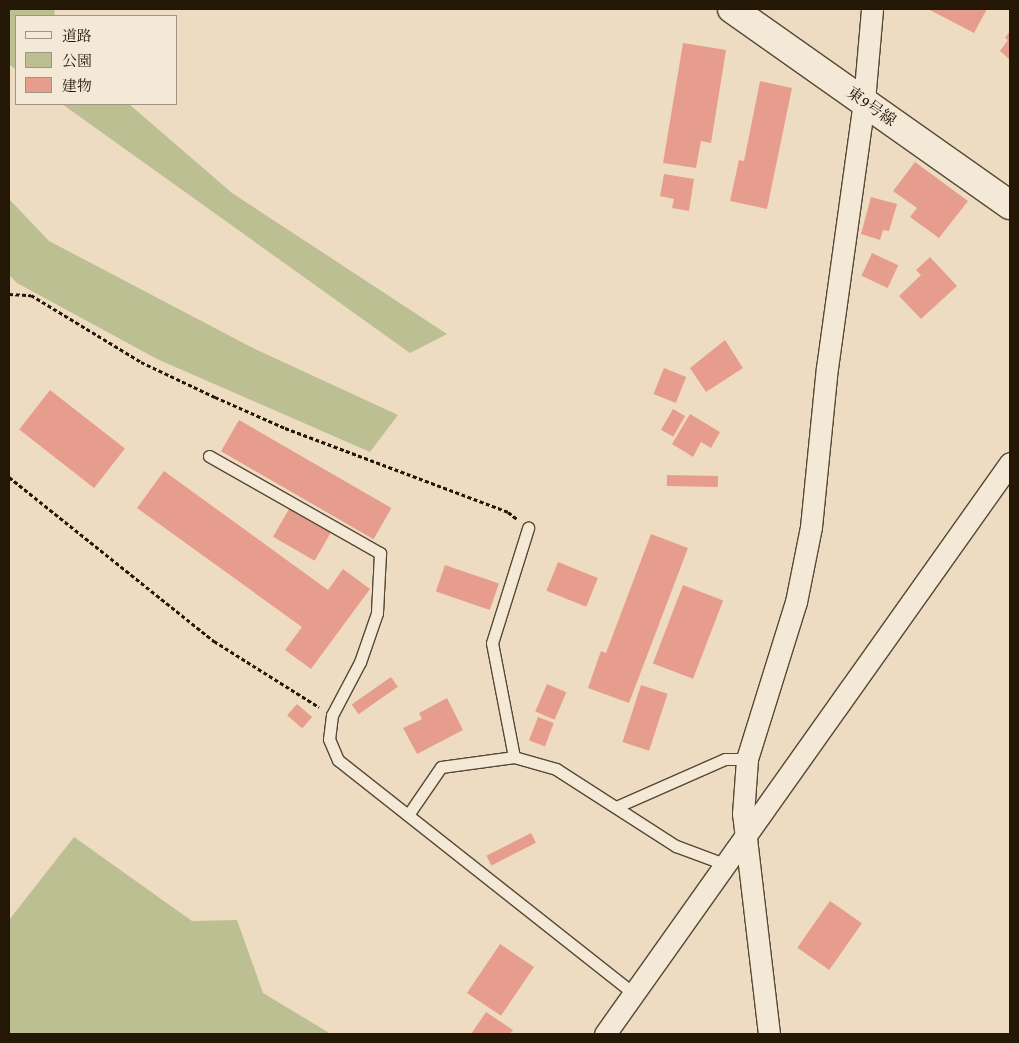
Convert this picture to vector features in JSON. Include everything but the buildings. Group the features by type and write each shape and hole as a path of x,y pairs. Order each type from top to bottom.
{"street":[{"name":"東9号線","path":"732,9 1010,205"},
{"path":"769,1034 748,836 743,814 747,759 796,602 811,528 821,447 826,368 864,101 872,9"},
{"path":"605,1034 748,836 1010,463"}],"lane":[{"path":"209,456 380,553 377,613 360,662 332,715 329,739 338,760 634,994"},
{"path":"514,757 492,643 528,528"},
{"path":"408,815 441,767 514,757 556,769 676,846 727,865"},
{"path":"616,807 725,759 747,759"}],"path":[{"path":"9,294 31,295 141,362 215,397 285,428 508,512 528,528"},
{"path":"9,477 214,641 332,715"}],"green space":[{"path":"9,9 55,9 54,15 15,15 15,69 9,64"},
{"path":"63,105 130,105 232,193 447,334 410,353"},
{"path":"9,199 49,241 251,347 398,415 370,452 157,359 17,283 9,275"},
{"path":"74,837 192,921 237,920 263,993 331,1034 9,1034 9,920"}]}
